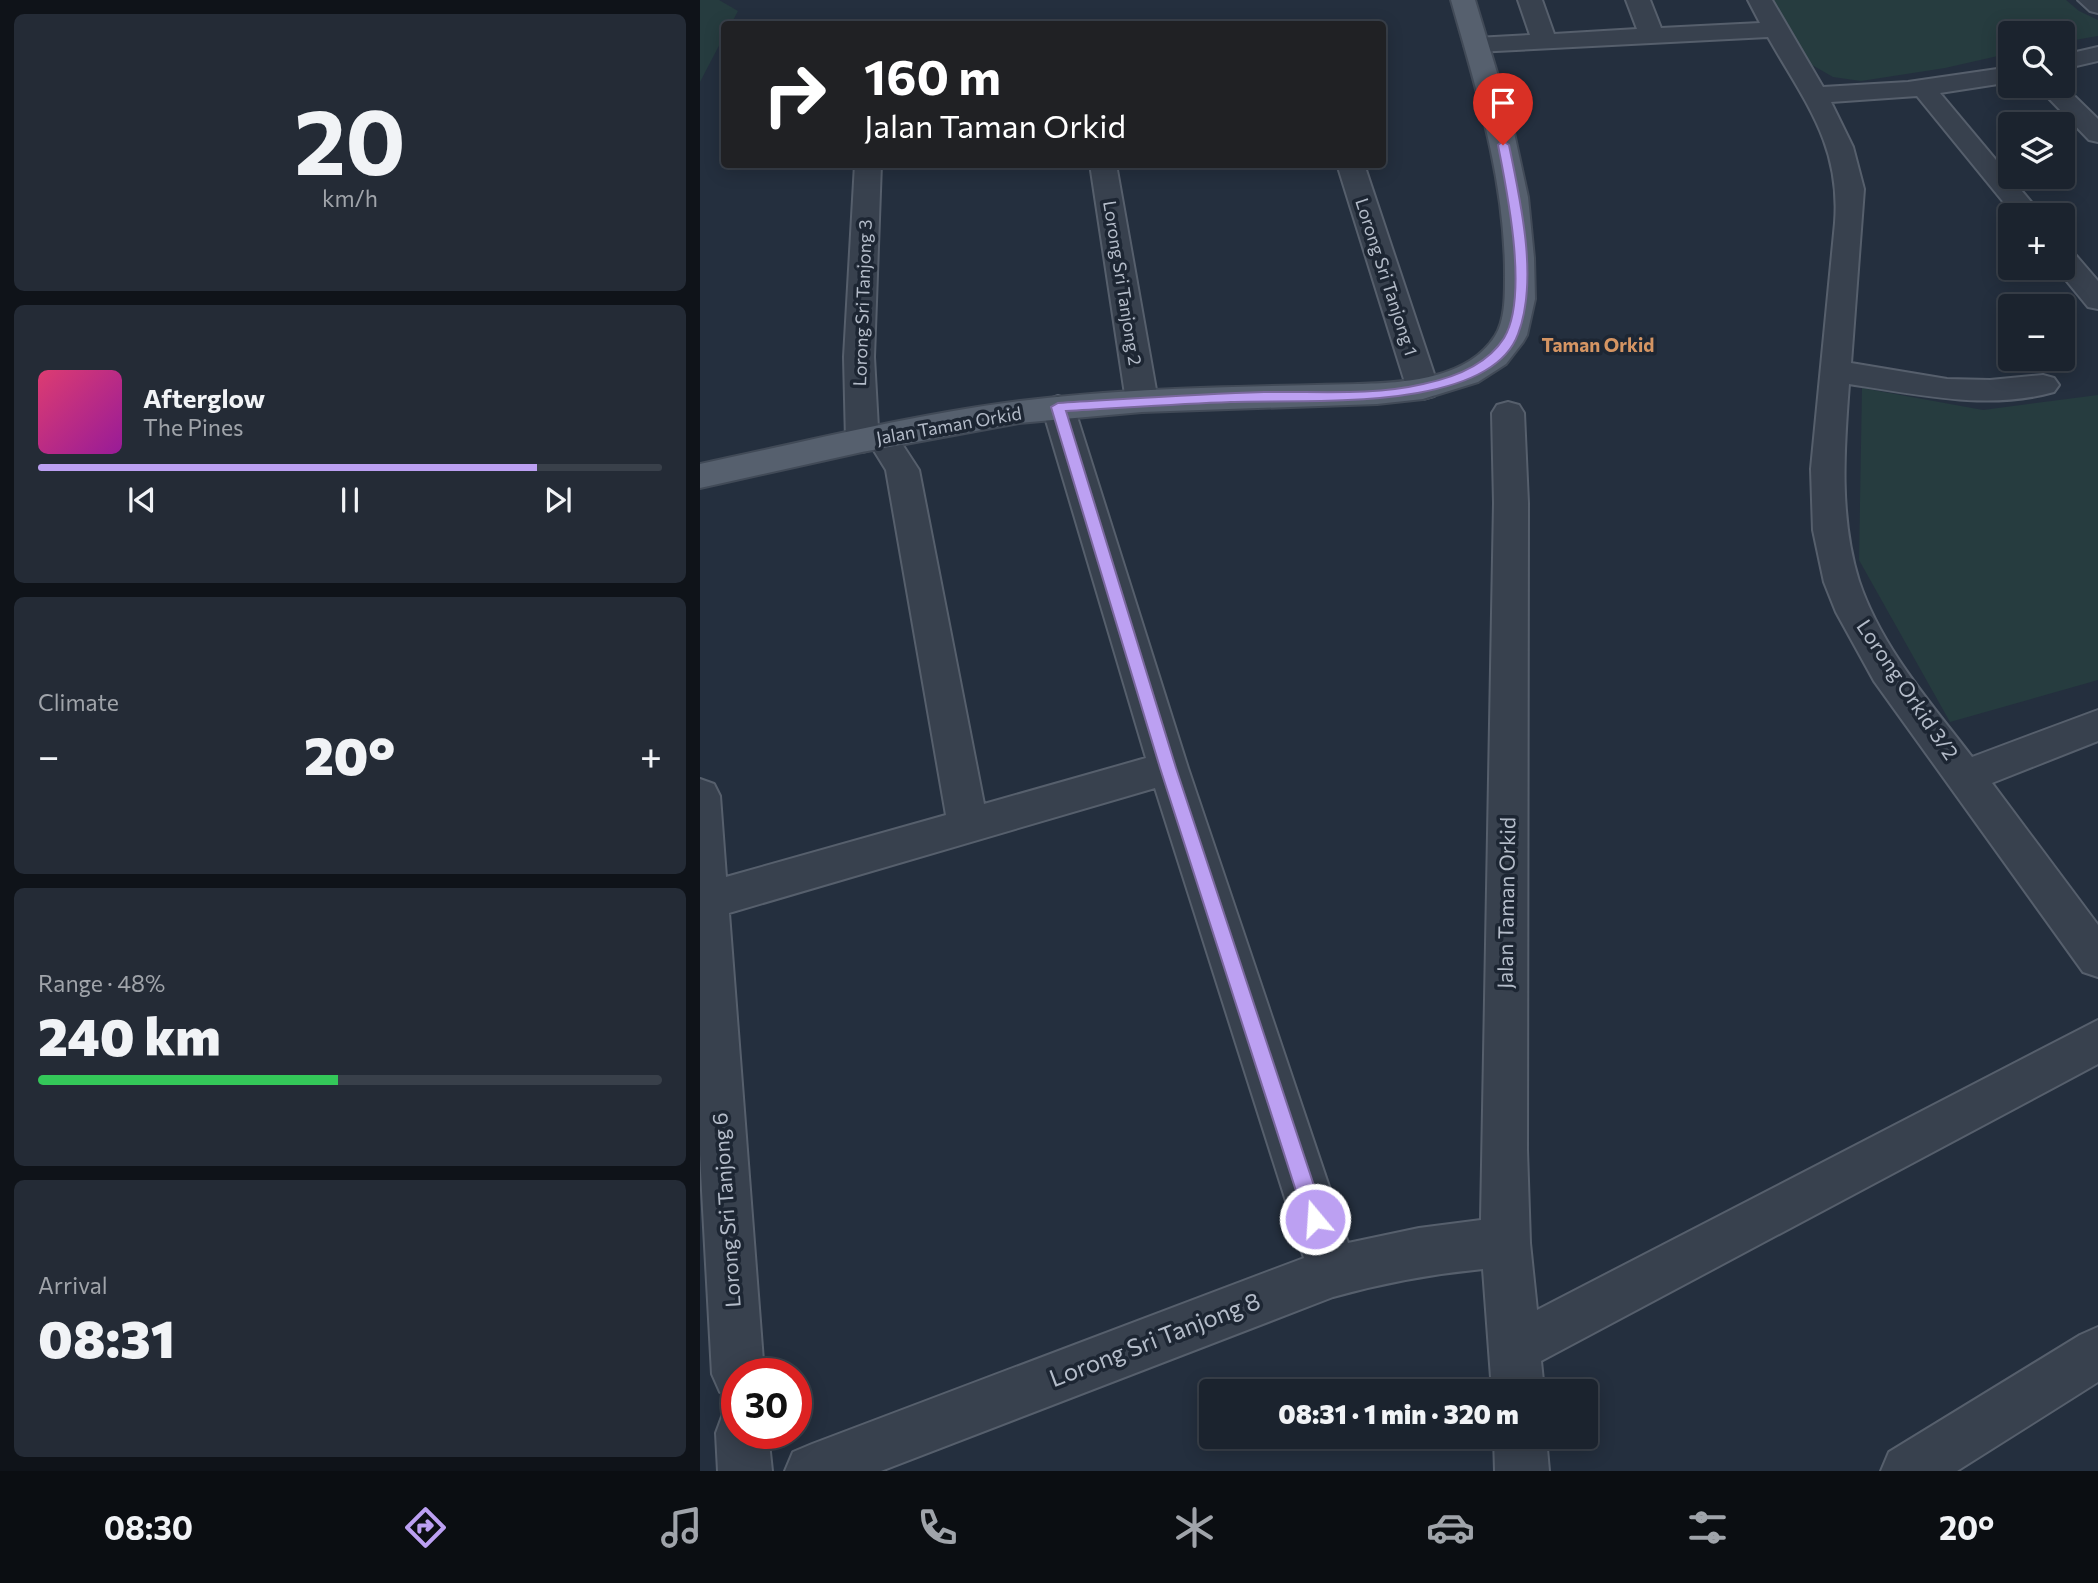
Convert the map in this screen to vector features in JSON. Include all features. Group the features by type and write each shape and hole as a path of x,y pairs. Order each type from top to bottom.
{"main road":[{"name":"Jalan Taman Orkid","path":"700,476 872,440 1058,407 1142,401 1377,394 1423,389 1466,375 1495,357 1512,335 1520,299 1520,253 1514,197 1498,119 1464,0"}],"street":[{"path":"1530,0 1545,41"},
{"path":"1638,0 1652,36"},
{"path":"2090,0 2098,6"},
{"path":"1476,45 1652,36 1767,14"},
{"name":"Lorong Orkid 3/2","path":"1767,14 1814,95 1839,146 1847,170 1850,194 1826,460 1826,490 1834,554 1844,585 1857,617 1877,653 2098,958"},
{"path":"2075,59 2098,54"},
{"path":"1814,95 1924,89 1998,76"},
{"path":"1924,89 2018,203"},
{"path":"2062,98 2098,134"},
{"name":"Lorong Sri Tanjong 3","path":"868,168 859,356 872,440"},
{"name":"Lorong Sri Tanjong 2","path":"1104,168 1142,401"},
{"name":"Lorong Sri Tanjong 1","path":"1351,168 1423,389"},
{"path":"2075,272 2098,300"},
{"path":"1834,371 1947,389 1990,390 2043,385"},
{"path":"1058,407 1168,768 1332,1272"},
{"name":"Jalan Taman Orkid","path":"1508,413 1511,517 1504,1150 1506,1243 1517,1369"},
{"path":"872,440 902,470 968,825"},
{"path":"1965,776 2098,725"},
{"path":"706,901 1168,768"},
{"name":"Lorong Sri Tanjong 6","path":"700,796 737,1358"},
{"path":"1517,1369 1551,1331 2098,1041"},
{"name":"Lorong Sri Tanjong 8","path":"812,1471 1332,1272 1378,1259 1445,1246 1506,1243"},
{"path":"1908,1471 2098,1353"},
{"path":"743,1449 744,1471"},
{"path":"1521,1449 1522,1471"}],"green space":[{"path":"700,0 719,0 738,11 733,21 721,21 721,42 700,82"},
{"path":"1770,0 2066,0 2079,11 2098,20 2098,36 2075,40 2075,21 1998,21 1998,56 1945,68 1861,81 1833,77 1807,62"},
{"path":"1862,388 1983,410 2098,395 2098,680 1950,722 1859,560"}],"district":[{"name":"Taman Orkid","path":"1598,345"}],"route":[{"path":"1315,1219 1168,768 1058,407 1142,401 1377,394 1423,389 1466,375 1495,357 1504,347 1512,335 1520,299 1520,253 1514,197 1503,145"}]}
